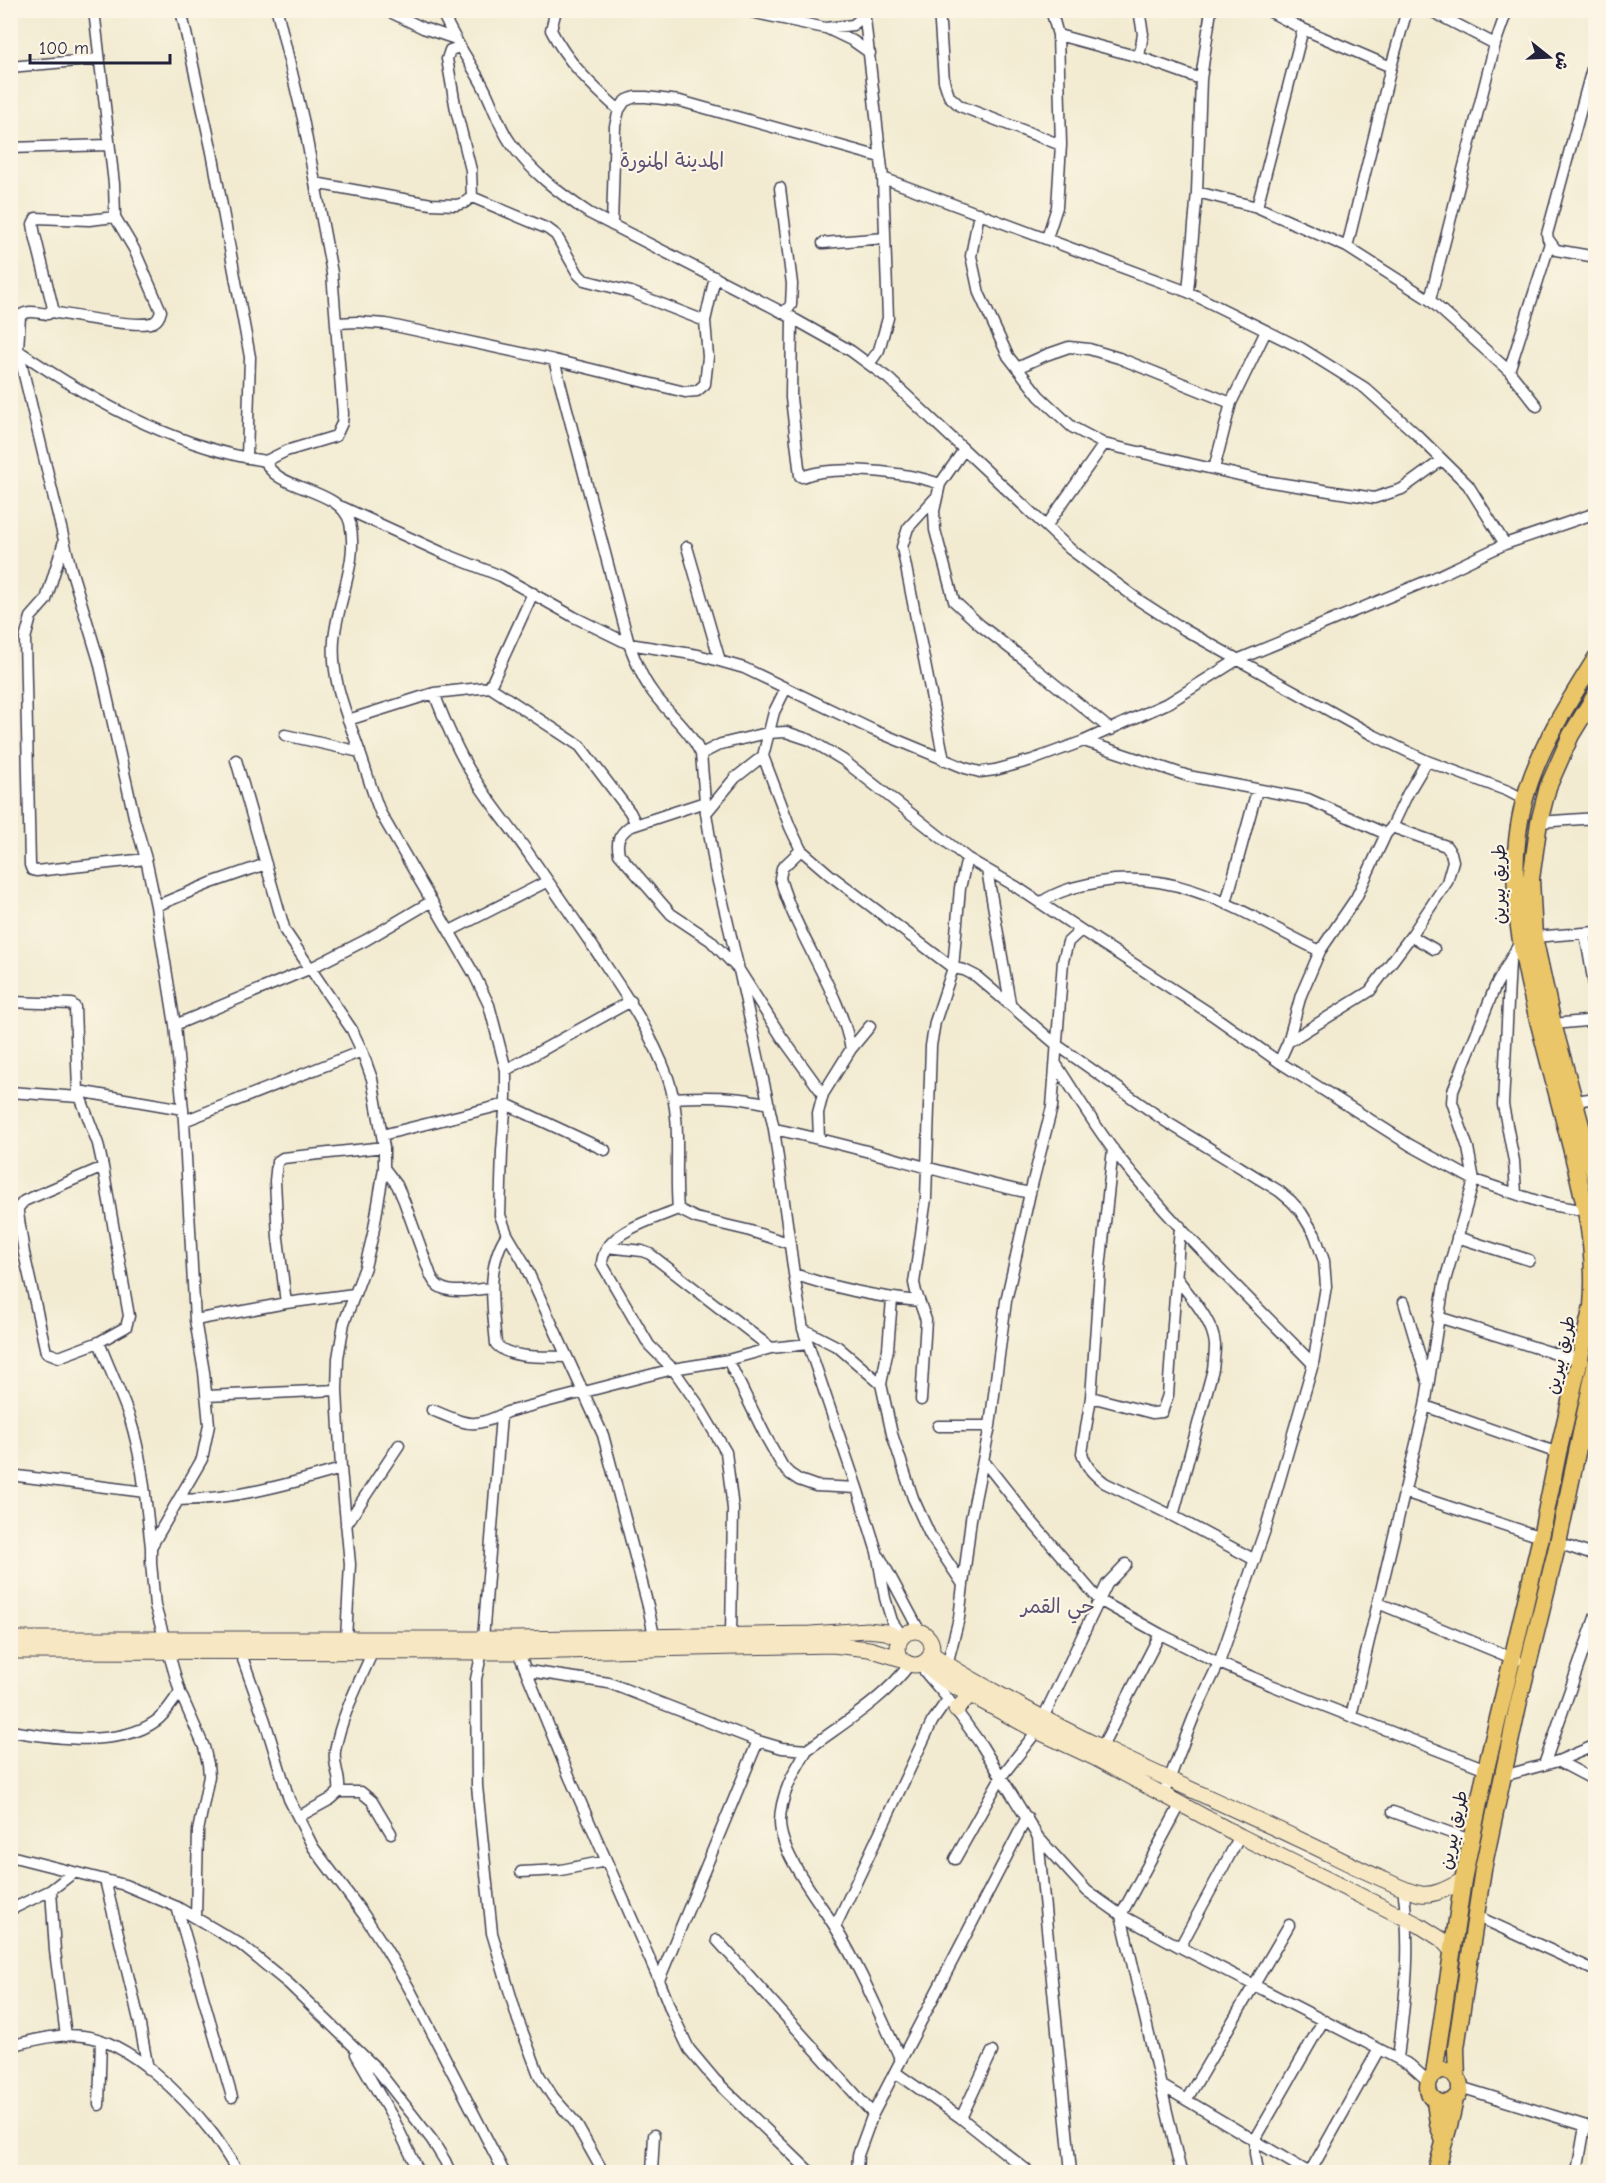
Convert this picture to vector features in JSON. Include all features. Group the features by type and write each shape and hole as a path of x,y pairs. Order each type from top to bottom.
{"main road":[{"name":"طريق بيرين","path":"1431,2078 1463,1880 1486,1770 1558,1543 1588,1361 1594,1282 1593,1252 1586,1211 1536,1014 1515,866 1527,793 1560,716 1596,658"},
{"name":"طريق بيرين","path":"1596,694 1559,758 1548,788 1539,822 1527,939 1596,1180"},
{"name":"طريق بيرين","path":"1436,2172 1452,2121 1457,2088 1455,2048 1474,1915 1503,1776 1541,1537 1558,1453 1588,1361"},
{"path":"1435,2101 1448,2103 1457,2088 1447,2071 1431,2078 1429,2092 1435,2101 1438,2124 1444,2141"}],"street":[{"path":"94,10 116,217 134,249 161,311 156,321 134,323 30,311 20,316 14,348 64,541 99,661 156,906 175,1025 184,1121 195,1320 209,1425 202,1459 151,1547"},
{"path":"181,10 212,152 250,357 247,458"},
{"path":"14,348 65,382 131,417 221,451 266,461 286,451 329,440 336,436 343,414 332,273 303,119 277,10"},
{"path":"386,10 458,43"},
{"path":"441,10 483,85 509,141 542,180 564,196 589,213 788,315 869,364 889,379 963,451 1047,525 1070,549 1140,601 1237,660 1371,734 1427,760 1508,791 1527,793"},
{"path":"556,10 550,30 560,49 588,81 619,110"},
{"path":"742,10 825,28 853,41 870,53"},
{"path":"939,10 944,81 950,96 960,106 1061,145"},
{"path":"1047,238 1057,207 1061,145 1058,35 1051,10"},
{"path":"1139,10 1143,34 1139,57"},
{"path":"1188,292 1197,192 1201,79 1211,10"},
{"path":"1267,10 1303,29 1391,68"},
{"path":"1347,247 1407,10"},
{"path":"1429,10 1495,44"},
{"path":"1430,300 1495,44 1507,10"},
{"path":"825,28 853,25 864,13"},
{"path":"864,13 882,178 888,318 885,337 869,364"},
{"path":"1257,207 1303,29"},
{"path":"1058,35 1139,57 1201,79"},
{"path":"458,43 450,50 447,59 456,110 471,170 472,197"},
{"path":"1595,254 1556,250 1547,234 1596,54"},
{"path":"10,66 99,58"},
{"path":"612,225 615,126 619,110 625,101 635,97 680,101 880,157"},
{"path":"10,148 108,146"},
{"path":"882,178 1188,292 1301,348 1365,388 1443,460 1468,485 1505,544"},
{"path":"315,183 431,204 456,205 472,197"},
{"path":"780,188 792,284 788,315 791,398 800,476 828,471 883,472 912,475 940,484"},
{"path":"1197,192 1257,207 1347,247 1430,300 1509,371 1537,406"},
{"path":"472,197 548,229 556,235 578,274 584,280 630,292 705,321"},
{"path":"979,213 970,256 979,293 1008,357 1039,396 1072,427 1104,444 1265,482 1374,498 1402,489 1443,460"},
{"path":"52,312 53,301 34,235 33,224 36,218 89,220 116,217"},
{"path":"823,243 885,238"},
{"path":"1509,371 1550,243"},
{"path":"337,323 386,324 554,360 685,392 697,391 705,384 707,372 705,321 715,277"},
{"path":"1214,469 1231,403 1266,331"},
{"path":"1017,369 1069,347 1089,349 1119,358 1231,403"},
{"path":"554,360 636,663 649,688 694,738 701,754 715,869 774,1128 788,1243 803,1329 842,1437 877,1552 888,1609 901,1637 898,1650 917,1661 961,1694 1102,1747 1299,1839 1354,1868 1403,1888 1421,1894 1430,1893 1449,1888 1463,1880"},
{"path":"1047,525 1104,444"},
{"path":"963,451 940,484 934,511 934,530 954,601 980,625 1111,730"},
{"path":"266,461 270,471 281,478 501,576 574,617 629,644 698,655 744,668 873,730 975,771 994,770 1032,760 1111,730 1180,697 1237,660 1434,578 1505,544 1596,513"},
{"path":"937,496 908,528 902,547 944,760"},
{"path":"342,507 350,522 351,556 336,625 333,661 337,690 381,814 450,931 489,1005 506,1070 500,1215 597,1422 609,1456 654,1636"},
{"path":"64,541 46,600 31,617 25,639 30,865 32,870 36,871 146,859"},
{"path":"687,547 720,661"},
{"path":"490,687 533,593"},
{"path":"348,720 434,693 490,687 580,746 630,812 636,824"},
{"path":"786,688 774,712 763,756 801,850 830,875 953,968 976,976 1057,1045 1165,1121 1279,1191 1296,1206 1315,1234 1324,1261 1326,1286 1313,1364 1267,1524 1219,1663 1196,1711 1163,1795"},
{"path":"434,693 473,777 631,1001 658,1054 673,1098 678,1136 678,1209"},
{"path":"701,754 721,744 786,732 796,734 824,747 967,858 1040,903 1211,1014 1279,1062 1410,1145 1474,1180 1559,1207 1586,1211"},
{"path":"285,735 360,752"},
{"path":"1084,741 1188,776 1308,799 1389,831 1442,843 1451,853 1453,861 1447,882 1370,991 1288,1042"},
{"path":"763,756 735,778 706,807 636,824 619,835 617,846 619,854 671,914 710,940 739,970 781,1036 823,1094"},
{"path":"236,760 285,932 352,1030 362,1051 372,1079 383,1141 384,1168 373,1234 365,1267 340,1339 337,1390 341,1469 350,1564 346,1639"},
{"path":"1279,1062 1288,1042 1301,995 1320,951 1356,898 1427,760"},
{"path":"1226,903 1257,790"},
{"path":"1539,822 1596,818"},
{"path":"801,850 782,868 780,878 803,935 844,1023 851,1049"},
{"path":"921,1400 926,1320 914,1283 926,1198 933,1035 953,968 960,888 967,858"},
{"path":"156,906 211,883 266,864"},
{"path":"987,870 1010,1003"},
{"path":"1040,903 1072,887 1110,880 1147,879 1180,885 1226,903 1320,951"},
{"path":"450,931 548,881"},
{"path":"175,1025 309,969 366,940 432,901"},
{"path":"1081,930 1068,942 1063,961 1052,1107 1006,1301 990,1426 971,1519 956,1635 947,1665 1001,1777 1038,1838 1087,1891 1121,1915 1398,2058 1431,2078"},
{"path":"1351,1716 1425,1406 1438,1317 1457,1237 1474,1180 1468,1148 1453,1106 1452,1096 1495,987 1511,958 1527,939 1590,932 1596,996"},
{"path":"1411,936 1434,949"},
{"path":"1511,958 1503,1105 1514,1161 1516,1194"},
{"path":"506,1070 631,1001"},
{"path":"10,1002 75,1005 79,1094 104,1167 129,1316 126,1327 99,1342 59,1357 46,1352 24,1253 18,1208 24,1201 104,1167"},
{"path":"1553,1024 1596,1020"},
{"path":"819,1138 818,1113 823,1094 851,1049 870,1026"},
{"path":"184,1121 362,1051"},
{"path":"1056,1064 1113,1149 1180,1226 1313,1364"},
{"path":"10,1092 79,1094 183,1109"},
{"path":"673,1098 705,1096 744,1098 769,1104"},
{"path":"1575,1101 1596,1098"},
{"path":"286,1303 278,1238 275,1181 277,1162 283,1158 383,1141 506,1104 605,1150"},
{"path":"774,1128 1030,1193"},
{"path":"1113,1149 1100,1269 1091,1397 1082,1453 1088,1467 1105,1483 1173,1516 1254,1560"},
{"path":"384,1168 397,1185 430,1276 436,1284 442,1289 453,1290 491,1288"},
{"path":"678,1209 696,1218 788,1243"},
{"path":"678,1209 620,1235 602,1255 602,1264 649,1345 658,1357 673,1369 697,1402 726,1452 733,1509 731,1635"},
{"path":"1091,1397 1152,1413 1162,1412 1168,1395 1180,1226"},
{"path":"507,1234 499,1248 491,1288 496,1344 500,1349 522,1355 567,1357"},
{"path":"1457,1237 1529,1260"},
{"path":"607,1247 650,1254 771,1348"},
{"path":"794,1274 813,1281 892,1299 919,1301"},
{"path":"1173,1516 1213,1369 1215,1344 1212,1333 1199,1309 1177,1278"},
{"path":"195,1320 286,1303 354,1294"},
{"path":"892,1299 888,1349 881,1384 892,1434 913,1498 930,1535 962,1583"},
{"path":"1404,1302 1428,1383"},
{"path":"1438,1317 1556,1354 1588,1361"},
{"path":"803,1329 838,1347 881,1384"},
{"path":"99,1342 129,1418 145,1492 155,1606 180,1692 204,1747 208,1764 209,1776 198,1831 196,1918"},
{"path":"432,1410 468,1424 481,1422 507,1412 673,1369 728,1360 771,1348 808,1344"},
{"path":"728,1360 771,1446 790,1474 816,1486 857,1488"},
{"path":"206,1396 337,1390"},
{"path":"1425,1406 1558,1453"},
{"path":"501,1416 483,1645 476,1679 477,1786 492,1933 518,2020 539,2075 553,2097 575,2122 603,2172"},
{"path":"938,1426 990,1426"},
{"path":"346,1525 399,1445"},
{"path":"983,1460 1027,1516 1099,1600 1219,1663 1486,1770"},
{"path":"178,1500 219,1498 250,1493 341,1469"},
{"path":"10,1475 145,1492"},
{"path":"1404,1492 1541,1537"},
{"path":"1558,1543 1596,1556"},
{"path":"877,1552 920,1632 930,1640 917,1661 895,1684 877,1700 807,1750 794,1771 782,1806 780,1823 783,1839 802,1878 835,1927 901,2060"},
{"path":"955,1859 1001,1777 1040,1724 1107,1584 1126,1563"},
{"path":"1378,1604 1520,1660"},
{"path":"1544,1765 1596,1615"},
{"path":"516,1646 654,1636 811,1634 867,1630 886,1632 901,1637 911,1632 920,1632"},
{"path":"1102,1747 1160,1634"},
{"path":"10,1639 166,1645 240,1651 373,1651 483,1645"},
{"path":"10,1651 241,1640 346,1639 516,1646 832,1645 869,1649 917,1661 947,1665"},
{"path":"516,1646 570,1778 689,2049 715,2080 810,2172"},
{"path":"240,1651 265,1721 286,1791 313,1847 364,1915 392,1959 504,2172"},
{"path":"298,1817 331,1799 339,1792 340,1786 334,1767 336,1745 346,1714 373,1651"},
{"path":"528,1671 609,1683 758,1741 782,1748 807,1750"},
{"path":"10,1731 64,1738 121,1736 158,1720 180,1692"},
{"path":"835,1927 932,1722 961,1694"},
{"path":"1040,1724 1095,1758 1180,1805 1408,1920 1433,1934 1452,1951"},
{"path":"659,1980 758,1741"},
{"path":"1503,1776 1558,1761 1596,1744"},
{"path":"1558,1761 1596,1781"},
{"path":"339,1792 361,1792 372,1801 391,1833"},
{"path":"1180,1805 1121,1915 1181,2172"},
{"path":"1393,1812 1473,1840"},
{"path":"856,2172 858,2155 873,2114 1027,1817"},
{"path":"1180,1947 1240,1836"},
{"path":"1038,1838 1071,2172"},
{"path":"10,1856 125,1886 177,1907 240,1944 310,2003 376,2068 432,2140 450,2172"},
{"path":"521,1872 561,1870 606,1861"},
{"path":"10,1910 51,1890 73,1873"},
{"path":"105,1880 137,2012 148,2069"},
{"path":"1398,2058 1407,1980 1408,1920 1403,1888"},
{"path":"51,1890 55,1951 66,2036"},
{"path":"177,1907 232,2097"},
{"path":"1474,1915 1596,1971"},
{"path":"1186,2099 1288,1925"},
{"path":"717,1940 873,2114"},
{"path":"1258,2172 1255,2140 1323,2021"},
{"path":"10,2046 47,2037 83,2036 115,2046 148,2069 191,2108 214,2135 238,2172"},
{"path":"99,2105 101,2040"},
{"path":"351,2045 394,2120 419,2172"},
{"path":"1161,2085 1309,2172 1379,2049"},
{"path":"961,2118 992,2052"},
{"path":"895,2072 961,2118 1029,2172"},
{"path":"1457,2088 1590,2128 1577,2172"},
{"path":"652,2172 654,2135"}],"district":[{"name":"المدينة المنورة","path":"672,160"},
{"name":"حي القمر","path":"1058,1606"}]}
